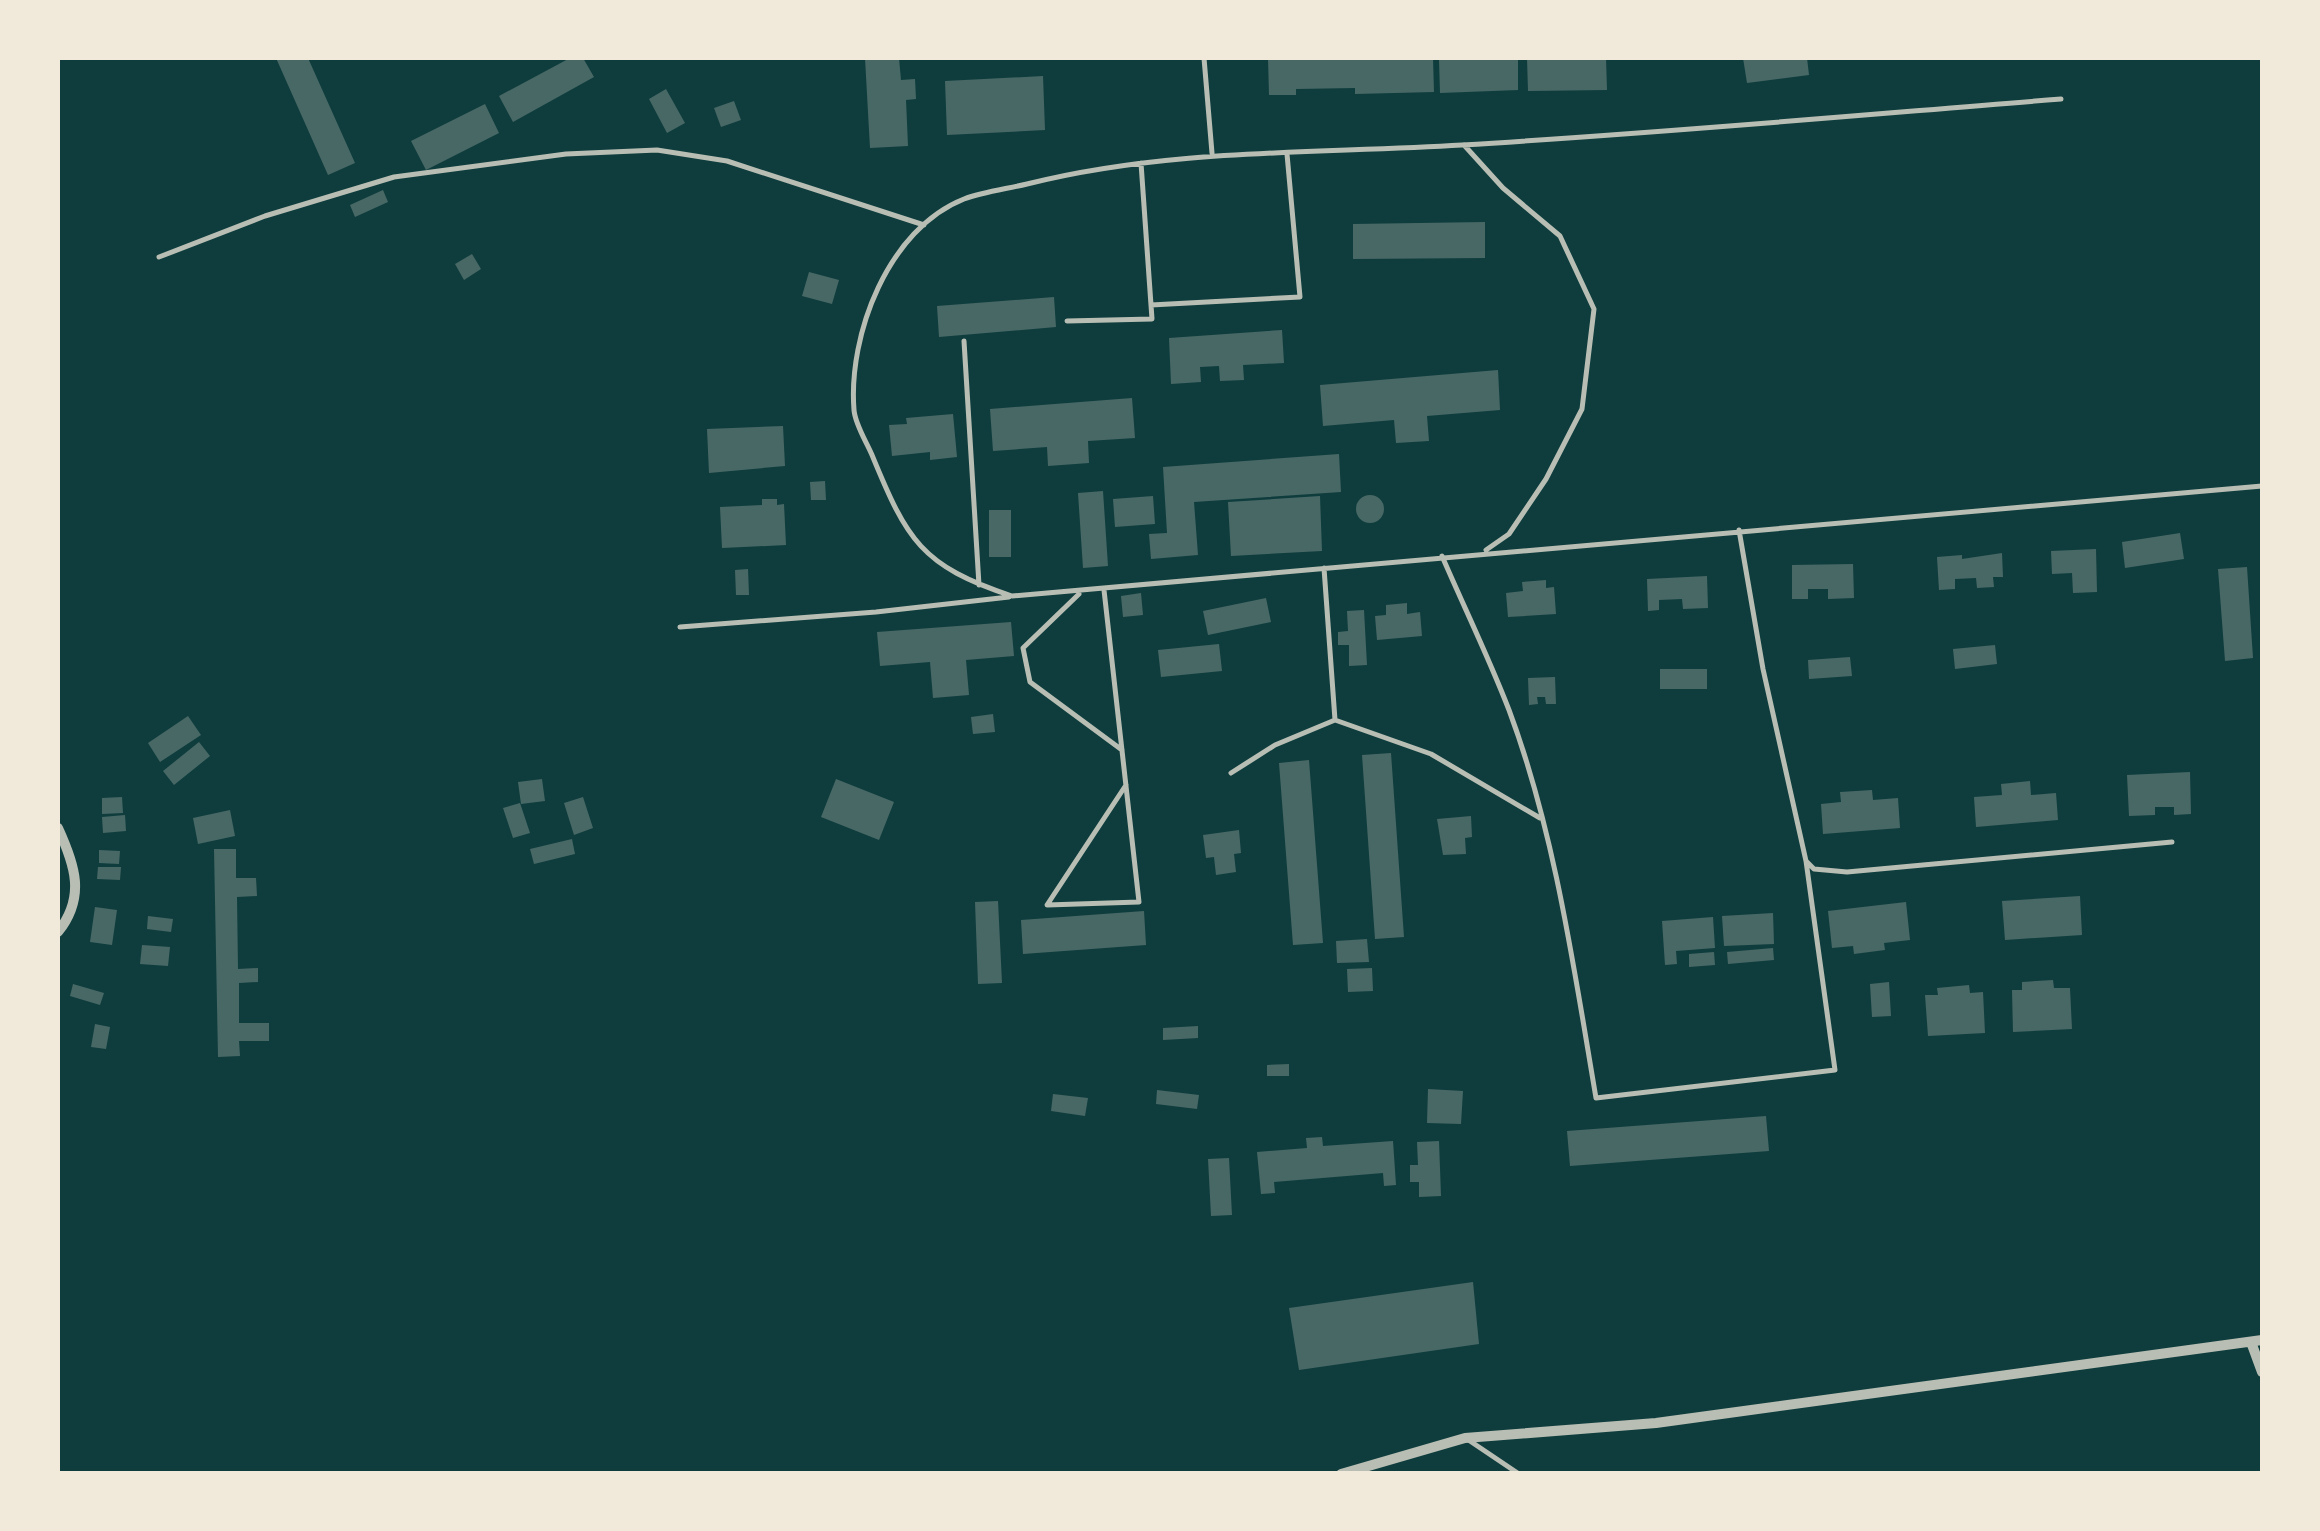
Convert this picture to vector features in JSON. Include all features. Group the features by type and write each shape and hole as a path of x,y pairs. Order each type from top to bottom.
{"street":[{"path":"58,828 76,868 75,903 58,932"},
{"path":"58,901 75,903"},
{"path":"1341,1474 1464,1438 1656,1423 2257,1341 2262,1372"}],"lane":[{"path":"1204,58 1212,153"},
{"path":"1012,596 955,577 901,526 854,412 862,319 893,261 924,225 962,200 1090,168 1212,153 1287,154 1464,145 2061,99"},
{"path":"1464,145 1503,188 1560,236 1594,309 1582,408 1546,479 1509,534 1483,552"},
{"path":"159,257 265,216 394,176 566,154 657,150 727,161 924,225"},
{"path":"1151,305 1300,297 1287,154"},
{"path":"1067,321 1152,319 1141,163"},
{"path":"964,341 979,585"},
{"path":"680,627 876,612 1483,552 2262,486"},
{"path":"1442,556 1509,711 1540,818 1596,1098 1834,1070 1806,861 1763,669 1739,530"},
{"path":"1324,568 1336,720"},
{"path":"1104,590 1126,785 1139,902 1047,905 1126,785"},
{"path":"1082,592 1023,648 1030,682 1122,750"},
{"path":"1231,772 1275,745 1336,720 1431,754 1540,818"},
{"path":"1806,861 1814,868 1848,872 2172,842"},
{"path":"1464,1438 1519,1474"}],"building":[{"path":"276,58 308,58 355,163 328,175"},
{"path":"570,58 583,58 594,77 513,122 499,96"},
{"path":"865,58 899,58 901,80 915,79 916,99 906,100 908,146 870,148"},
{"path":"1268,58 1433,58 1434,92 1355,94 1355,88 1296,89 1296,95 1269,95"},
{"path":"1518,58 1518,90 1440,93 1439,59"},
{"path":"1527,58 1606,58 1607,90 1528,91"},
{"path":"1743,58 1807,58 1809,75 1747,83"},
{"path":"1043,76 1045,130 947,135 945,81"},
{"path":"666,89 685,123 667,133 649,99"},
{"path":"734,101 741,120 721,127 714,108"},
{"path":"485,104 499,133 426,170 411,141"},
{"path":"383,190 388,202 355,217 350,205"},
{"path":"1485,222 1485,258 1353,259 1353,224"},
{"path":"472,254 481,269 464,280 455,264"},
{"path":"809,272 839,280 832,304 802,296"},
{"path":"1054,297 1056,327 939,337 937,306"},
{"path":"1282,330 1284,363 1243,365 1244,380 1220,381 1219,366 1200,367 1201,382 1171,384 1169,338"},
{"path":"1498,370 1500,410 1427,416 1429,441 1396,443 1394,420 1323,426 1320,385"},
{"path":"1132,398 1135,438 1088,441 1089,463 1048,466 1047,447 993,451 990,409"},
{"path":"953,414 957,457 930,460 930,452 892,456 889,425 907,424 906,418"},
{"path":"783,426 785,466 709,473 707,429"},
{"path":"1339,454 1341,492 1194,502 1198,555 1151,559 1149,534 1167,533 1163,467"},
{"path":"825,481 826,500 811,500 810,482"},
{"path":"1103,491 1108,566 1083,568 1078,493"},
{"path":"1370,495 1380,499 1384,509 1380,519 1370,523 1360,519 1356,509 1360,499"},
{"path":"1153,496 1155,524 1115,527 1113,499"},
{"path":"1320,496 1322,551 1231,556 1228,502"},
{"path":"762,499 777,499 777,505 784,504 786,545 722,548 720,507 762,505"},
{"path":"989,510 1011,510 1011,557 989,557"},
{"path":"2180,533 2184,559 2125,568 2122,542"},
{"path":"2096,549 2097,592 2073,593 2072,573 2052,574 2051,551"},
{"path":"2002,553 2003,577 1993,577 1994,587 1977,588 1976,578 1955,579 1955,589 1939,590 1937,557 1962,555 1962,559"},
{"path":"1853,564 1854,598 1828,599 1828,589 1808,589 1808,599 1792,599 1792,565"},
{"path":"2247,567 2253,658 2225,661 2218,569"},
{"path":"748,569 749,595 736,595 735,570"},
{"path":"1707,576 1708,608 1683,609 1682,599 1659,600 1659,610 1648,611 1647,579"},
{"path":"1546,580 1546,588 1554,587 1556,614 1508,617 1506,593 1523,591 1522,582"},
{"path":"1141,593 1143,615 1123,617 1121,596"},
{"path":"1266,598 1271,622 1208,635 1203,611"},
{"path":"1407,603 1407,614 1420,612 1422,636 1377,640 1375,616 1386,615 1386,605"},
{"path":"1364,610 1367,665 1349,666 1349,645 1338,645 1338,632 1348,631 1347,611"},
{"path":"1011,622 1014,656 966,660 969,695 933,698 930,662 880,666 877,632"},
{"path":"1219,644 1222,671 1161,677 1158,650"},
{"path":"1995,645 1997,664 1955,669 1953,649"},
{"path":"1850,657 1852,676 1809,679 1808,660"},
{"path":"1660,669 1707,669 1707,689 1660,689"},
{"path":"1555,677 1556,704 1546,704 1545,697 1537,697 1538,704 1529,705 1528,678"},
{"path":"993,714 995,732 973,734 971,717"},
{"path":"188,716 201,735 160,762 148,743"},
{"path":"199,742 210,756 174,785 163,771"},
{"path":"1391,753 1404,937 1375,939 1362,755"},
{"path":"1309,760 1323,943 1293,945 1279,763"},
{"path":"2190,772 2191,814 2174,815 2174,807 2155,807 2155,815 2129,816 2127,775"},
{"path":"542,779 545,801 521,804 518,782"},
{"path":"836,779 894,802 879,840 821,817"},
{"path":"2030,781 2031,795 2056,793 2058,820 1976,827 1974,797 2002,795 2001,784"},
{"path":"1872,790 1873,800 1898,798 1900,828 1823,834 1821,804 1841,802 1840,792"},
{"path":"122,797 123,813 102,814 102,798"},
{"path":"583,797 593,828 574,835 564,803"},
{"path":"520,803 530,833 513,838 503,808"},
{"path":"230,810 235,836 198,844 193,818"},
{"path":"125,815 126,831 103,833 102,817"},
{"path":"1471,816 1472,837 1465,838 1466,854 1443,855 1437,819"},
{"path":"1239,830 1241,853 1234,854 1236,872 1216,875 1214,857 1206,858 1203,835"},
{"path":"572,839 575,854 534,864 530,849"},
{"path":"214,849 236,849 236,878 256,878 257,896 237,897 238,969 258,968 258,982 239,983 239,1023 269,1023 269,1041 239,1041 240,1056 218,1057"},
{"path":"99,850 120,851 119,864 99,863"},
{"path":"98,867 121,867 120,880 97,879"},
{"path":"2080,896 2082,935 2005,940 2002,901"},
{"path":"998,901 1002,983 978,984 975,902"},
{"path":"1906,902 1910,940 1884,943 1885,950 1854,954 1853,946 1832,948 1828,911"},
{"path":"95,907 117,910 112,945 90,942"},
{"path":"1144,911 1146,945 1023,954 1021,920"},
{"path":"1773,913 1774,944 1724,946 1722,916"},
{"path":"148,916 173,919 171,932 147,929"},
{"path":"1713,917 1715,948 1676,951 1677,964 1665,965 1662,921"},
{"path":"1367,939 1369,962 1337,963 1336,941"},
{"path":"142,945 170,947 168,966 140,964"},
{"path":"1773,948 1774,960 1728,964 1727,952"},
{"path":"1714,952 1715,965 1689,967 1689,954"},
{"path":"1372,968 1373,991 1348,992 1347,969"},
{"path":"2053,980 2054,988 2070,988 2072,1029 2013,1032 2012,990 2022,990 2022,982"},
{"path":"1889,982 1891,1016 1872,1017 1870,984"},
{"path":"73,984 104,993 100,1005 70,996"},
{"path":"1969,985 1970,993 1983,992 1985,1033 1928,1036 1925,995 1938,995 1937,988"},
{"path":"95,1024 110,1027 106,1049 91,1047"},
{"path":"1198,1026 1198,1038 1163,1040 1163,1028"},
{"path":"1289,1064 1289,1076 1267,1076 1267,1065"},
{"path":"1428,1089 1463,1091 1461,1124 1427,1123"},
{"path":"1157,1090 1199,1095 1197,1109 1156,1104"},
{"path":"1053,1094 1088,1098 1085,1116 1051,1111"},
{"path":"1766,1116 1769,1151 1570,1166 1567,1131"},
{"path":"1322,1137 1323,1146 1393,1141 1396,1185 1384,1186 1383,1173 1274,1182 1275,1193 1261,1194 1257,1152 1307,1148 1306,1138"},
{"path":"1439,1141 1441,1196 1419,1197 1419,1182 1410,1182 1410,1165 1418,1165 1417,1142"},
{"path":"1229,1158 1232,1215 1211,1216 1208,1159"},
{"path":"1473,1282 1479,1344 1299,1370 1289,1308"}]}
